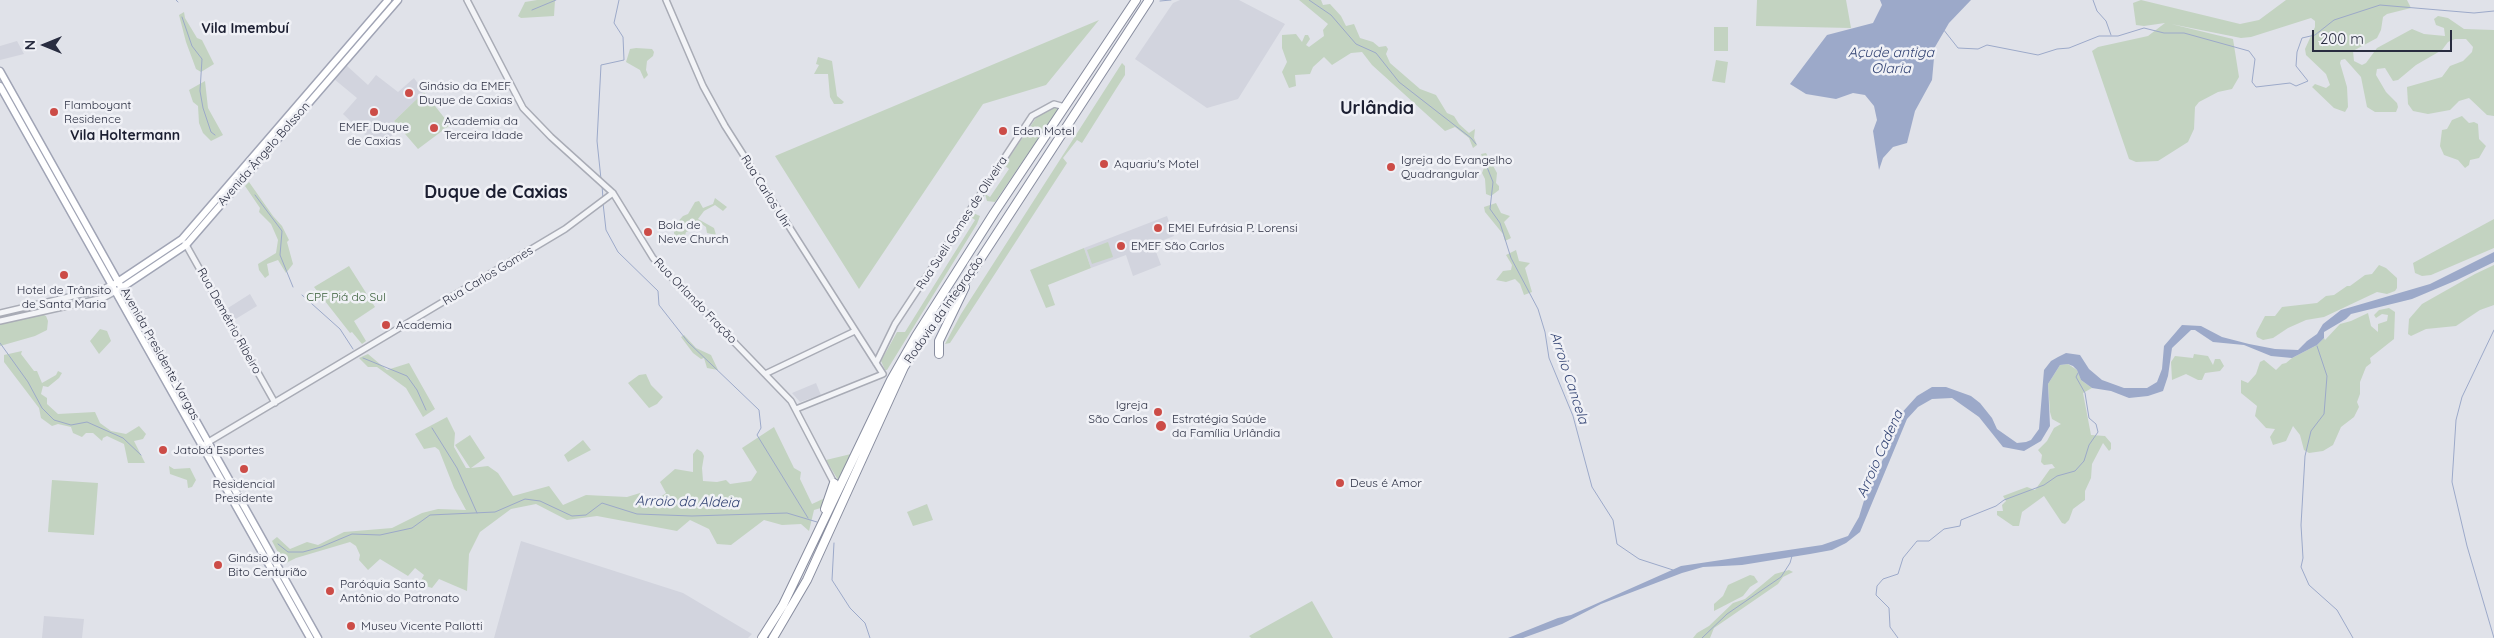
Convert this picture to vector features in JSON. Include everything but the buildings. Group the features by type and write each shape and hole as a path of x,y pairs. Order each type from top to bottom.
{"highway":[{"name":"Rodovia da Integração","path":"773,638 807,580 842,487 906,354 994,213 1136,0"},
{"name":"Rodovia da Integração","path":"762,638 783,605 904,367 929,328 970,275 1114,51 1149,0"},
{"path":"1106,46 1114,51"},
{"path":"994,213 1005,220"},
{"path":"939,354 939,341 970,275"}],"main road":[{"name":"Avenida Ângelo Bolsson","path":"120,289 186,245 381,15 388,0"},
{"name":"Avenida Ângelo Bolsson","path":"116,283 182,239 381,15 398,0"},
{"name":"Avenida Presidente Vargas","path":"0,71 2,79 116,283"},
{"name":"Avenida Presidente Vargas","path":"0,86 120,289 310,638"},
{"name":"Avenida Presidente Vargas","path":"206,444 318,638"}],"street":[{"name":"Rua Orlando Fração","path":"466,0 523,108 613,193 653,258 765,374 796,409 842,487"},
{"name":"Rua Carlos Uhr","path":"666,0 703,86 725,126 883,374 796,409"},
{"name":"Rua Sueli Gomes de Oliveira","path":"876,363 895,324 1032,116 1054,104 1065,106"},
{"name":"Rua Carlos Gomes","path":"206,444 565,229 613,193"},
{"name":"Rua Demétrio Ribeiro","path":"182,239 275,403"},
{"path":"0,313 103,290 116,283"},
{"path":"0,321 103,298 120,289"},
{"path":"765,374 855,331"}],"shaded area":[{"path":"1180,0 1239,0 1285,24 1238,99 1207,108 1135,59 1173,3"},
{"path":"17,41 24,54 0,60 0,46"},
{"name":"EMEF Duque de Caxias","path":"346,65 368,85 376,75 398,92 414,78 424,92 394,121 400,128 379,148 343,114 357,98 334,79"},
{"name":"EMEF São Carlos","path":"1167,216 1174,236 1153,244 1161,265 1133,276 1126,255 1091,268 1084,248"},
{"path":"250,294 257,306 234,320 228,308"},
{"path":"816,383 821,395 800,402 792,393"},
{"path":"521,541 683,593 752,634 748,638 494,638"},
{"path":"44,616 84,619 82,638 42,638"}],"green space":[{"path":"555,0 554,16 521,18 518,16 525,2"},
{"path":"1299,0 1321,0 1323,5 1330,4 1341,16 1346,26 1354,24 1360,38 1373,42 1379,47 1386,46 1388,49 1386,54 1390,63 1420,89 1436,95 1447,113 1454,116 1459,124 1469,133 1475,129 1474,138 1477,145 1473,148 1469,138 1455,127 1445,131 1372,65 1362,52 1351,53 1332,65 1324,57 1313,67 1310,74 1295,75 1296,86 1289,88 1282,72 1287,62 1282,48 1282,35 1296,34 1302,42 1305,35 1308,35 1310,39 1306,45 1309,47 1324,36 1323,30 1328,24"},
{"path":"1757,0 1846,0 1851,28 1756,26"},
{"path":"2141,0 2240,24 2259,20 2286,0 2407,0 2411,8 2387,14 2383,17 2381,30 2377,38 2353,51 2354,61 2362,65 2366,63 2377,48 2412,29 2424,34 2445,36 2444,28 2436,25 2434,19 2438,16 2448,18 2464,29 2494,30 2494,116 2487,115 2469,98 2459,101 2450,110 2428,114 2413,111 2408,104 2407,87 2442,77 2450,66 2463,61 2472,52 2473,47 2466,39 2455,39 2448,42 2442,50 2416,65 2398,80 2393,81 2385,68 2377,69 2376,75 2386,92 2397,103 2396,112 2375,112 2367,107 2361,77 2345,59 2341,60 2340,63 2347,87 2348,107 2345,112 2334,108 2312,87 2315,84 2326,88 2330,85 2326,74 2306,55 2305,49 2315,27 2315,21 2311,18 2251,37 2241,38 2171,24 2233,39 2239,77 2232,89 2218,92 2199,102 2195,107 2194,129 2188,142 2158,161 2136,162 2129,159 2092,51 2098,47 2148,36 2165,23 2144,26 2136,25 2133,3"},
{"path":"184,12 185,18 197,38 202,40 214,64 201,72 196,69 186,42 179,15"},
{"path":"1099,20 1046,85 983,104 859,289 775,156"},
{"path":"1714,27 1728,27 1728,51 1714,51"},
{"path":"630,49 652,49 654,52 653,56 647,61 646,70 648,75 644,79 640,70 626,62"},
{"path":"818,57 832,61 837,96 844,102 842,104 834,104 830,97 828,74 814,74 819,65 816,64"},
{"path":"1716,60 1728,62 1725,83 1712,81"},
{"path":"1122,63 1125,66 1125,75 1082,143 1077,140 1063,158 1067,163 950,343 945,344 961,314"},
{"path":"205,81 208,108 223,135 211,141 203,133 199,123 198,106 193,102 189,90"},
{"path":"424,92 450,125 418,149 394,121"},
{"path":"1052,108 1059,108 995,202 987,201 985,194 990,197 1009,169 1004,165 1036,118"},
{"path":"2462,116 2469,123 2474,122 2478,124 2479,139 2486,146 2479,158 2470,160 2469,165 2465,168 2458,160 2444,155 2440,146 2442,130 2447,129 2452,120"},
{"path":"1486,153 1497,173 1496,183 1499,186 1499,190 1491,196 1486,194 1485,179 1482,173 1485,165 1481,154"},
{"path":"249,182 282,226 289,240 287,242 293,264 286,273 278,260 267,264 269,275 265,278 259,270 258,264 276,253 278,240 271,224 259,212 260,208 245,186"},
{"path":"715,198 727,207 723,211 715,205 704,211 698,219 714,228 716,235 707,233 706,227 699,222 686,232 684,239 675,238 673,227 683,216 688,214 695,202 699,201 703,208 713,204"},
{"path":"1496,203 1501,213 1510,216 1504,222 1511,238 1505,241 1503,234 1485,212 1484,207"},
{"path":"973,213 980,216 977,224 887,370 885,370 881,361 897,332 905,332 975,220 971,217"},
{"path":"2494,219 2494,248 2431,275 2422,276 2415,273 2413,263"},
{"path":"1108,242 1113,257 1092,264 1087,250"},
{"path":"1084,248 1091,268 1048,285 1055,305 1046,308 1030,270"},
{"path":"1516,250 1519,261 1530,263 1525,268 1532,292 1524,295 1520,284 1515,279 1506,282 1496,280 1503,271 1511,270 1512,265 1506,255"},
{"path":"2379,265 2386,268 2397,278 2397,288 2395,291 2387,294 2377,292 2324,317 2306,320 2288,328 2273,338 2263,340 2257,337 2256,333 2265,316 2275,316 2282,307 2317,303 2326,296 2334,295 2350,286 2365,275 2372,274"},
{"path":"2494,265 2494,305 2480,310 2456,326 2426,329 2411,336 2408,334 2409,319 2422,304"},
{"name":"CPF Piá do Sul","path":"349,266 375,307 354,321 366,341 362,344 352,332 350,333 314,287"},
{"path":"2389,308 2395,312 2394,339 2370,358 2371,363 2366,367 2360,382 2360,394 2357,402 2359,407 2354,417 2341,427 2333,445 2323,451 2309,453 2304,450 2300,435 2293,426 2286,441 2273,445 2270,437 2275,429 2266,428 2255,416 2257,406 2241,393 2241,380 2248,383 2256,374 2260,362 2264,360 2276,370 2282,364 2317,345 2324,338 2325,340 2340,324 2368,313 2371,326 2378,332 2378,324 2387,321 2388,315 2382,314 2376,318 2374,315 2379,310"},
{"path":"42,314 46,316 48,321 47,330 35,336 0,346 0,324"},
{"path":"100,329 107,331 111,341 99,354 90,341"},
{"path":"684,335 696,348 711,355 718,370 707,368 704,358 701,359 693,353 681,337"},
{"path":"22,351 21,354 34,371 37,371 42,383 56,375 58,371 62,373 48,387 43,386 41,394 47,398 47,404 58,414 95,412 100,423 111,431 126,434 139,426 146,434 143,439 134,441 145,463 128,463 124,444 107,436 102,441 93,433 86,433 82,437 73,433 71,427 58,424 52,426 41,418 39,408 4,362 4,355"},
{"path":"368,354 387,370 409,363 435,409 423,417 406,388 377,367 368,367 359,358"},
{"path":"2194,354 2208,356 2213,365 2215,359 2220,359 2224,366 2220,371 2205,373 2202,380 2186,374 2172,380 2171,362 2175,356 2193,358"},
{"path":"2068,364 2077,370 2081,380 2092,388 2083,393 2091,435 2105,436 2111,443 2111,449 2109,451 2103,443 2092,464 2091,478 2085,491 2085,500 2073,509 2069,520 2065,524 2062,523 2044,496 2022,512 2019,526 2013,526 1997,515 1997,511 2003,511 2002,505 2006,501 2003,496 2027,487 2035,490 2050,469 2055,468 2052,464 2044,465 2041,462 2042,455 2038,450 2047,441 2054,428 2061,424 2052,419 2048,384 2060,365"},
{"path":"646,374 651,385 663,397 657,404 649,408 628,383 639,375"},
{"path":"447,417 455,433 454,447 466,468 470,468 455,445 470,435 485,458 471,468 488,466 498,473 513,496 549,486 563,505 586,495 627,497 640,493 644,497 659,498 666,493 660,482 675,469 693,472 693,454 697,449 704,456 702,468 703,481 717,482 726,480 730,484 751,481 757,472 742,448 774,427 794,468 801,472 800,479 812,504 825,498 824,507 814,510 809,531 801,524 782,525 764,520 731,545 717,544 709,529 690,520 677,531 597,516 567,520 536,504 511,509 480,532 469,554 467,591 439,579 432,588 419,584 424,575 415,568 408,576 380,559 368,570 359,560 360,555 356,546 350,542 296,558 284,564 272,541 277,537 290,549 307,542 318,545 344,532 392,528 422,513 438,509 466,510 454,488 439,450 435,447 424,449 415,434"},
{"path":"583,440 591,450 568,462 564,455"},
{"path":"851,454 838,480 826,460"},
{"path":"169,466 174,469 190,468 196,480 192,487 188,488 187,480 170,474"},
{"path":"52,480 98,483 94,535 48,532"},
{"path":"927,504 933,520 913,526 907,512"},
{"path":"1789,570 1793,572 1783,577 1778,584 1714,628 1710,638 1693,638 1697,633 1709,626 1733,603 1745,599 1775,574"},
{"path":"1750,575 1754,576 1758,582 1750,587 1743,596 1714,611 1714,604 1723,596 1728,585"},
{"path":"1312,601 1333,638 1251,638 1249,636"}],"water":[{"name":"Açude antiga Olaria","path":"1880,0 1971,0 1949,23 1935,47 1932,80 1915,111 1907,143 1893,147 1883,158 1879,170 1873,131 1877,120 1874,106 1865,95 1853,93 1836,99 1806,94 1790,84 1827,35 1873,23 1882,5"},
{"name":"Arroio Cadena","path":"2494,252 2494,262 2457,280 2412,299 2351,314 2324,332 2324,338 2317,345 2292,358 2271,356 2244,345 2213,342 2195,330 2191,330 2172,348 2168,376 2163,391 2148,396 2129,398 2111,391 2092,388 2081,380 2073,366 2068,364 2060,365 2048,384 2050,426 2041,441 2024,451 2003,447 1979,417 1952,398 1932,399 1918,407 1907,419 1860,532 1846,543 1832,550 1810,554 1742,565 1703,567 1682,573 1601,604 1562,624 1523,638 1508,638 1558,618 1571,615 1681,566 1822,545 1848,536 1859,517 1866,494 1887,451 1898,417 1917,396 1932,387 1946,387 1971,396 1980,403 1992,418 1997,429 2017,443 2026,442 2031,440 2039,429 2044,370 2051,361 2066,353 2080,355 2089,369 2102,380 2124,388 2147,388 2157,382 2162,369 2164,346 2182,325 2201,326 2222,337 2249,344 2275,349 2298,350 2317,334 2323,324 2341,310 2430,284"}],"waterway":[{"path":"532,10 556,0"},
{"path":"601,179 597,141 601,65 624,60 623,37 614,23 619,0"},
{"name":"Arroio Cancela","path":"1160,1 1171,0"},
{"name":"Arroio Cancela","path":"1309,0 1331,15 1356,44 1376,53 1399,82 1471,138 1476,144"},
{"path":"2093,0 2097,11 2106,21 2111,35"},
{"path":"1943,29 1958,48 1978,49 1987,45 2038,55 2057,49 2069,48 2099,36 2118,36 2144,28 2164,33 2184,33 2249,51 2255,59 2252,82 2256,87 2290,83 2296,86 2308,81 2296,66 2297,52 2302,38 2315,35 2334,20 2380,5 2474,13 2494,11"},
{"path":"182,17 192,46 202,59 200,91 203,108 211,132 215,135"},
{"name":"Arroio Cancela","path":"1483,157 1493,182 1490,209 1500,223 1511,258 1538,309 1545,332 1549,358 1573,416 1592,487 1613,520 1617,544 1639,559 1673,570"},
{"path":"602,185 603,199"},
{"path":"255,195 282,231 280,255 293,287"},
{"path":"603,203 606,230 618,252 658,291 659,305 688,342 759,410 761,428 757,435 808,518"},
{"path":"302,295 340,329 353,349"},
{"path":"2494,330 2462,397 2456,420 2452,482 2467,546 2494,638"},
{"path":"0,343 28,382 42,408 54,420 71,425 87,422 123,438 141,455"},
{"path":"2317,346 2327,376 2324,414 2311,431 2305,456 2301,525 2303,558 2301,567 2309,585 2337,610 2353,638"},
{"path":"363,358 407,376 417,390 426,410"},
{"path":"1898,638 1890,627 1889,608 1876,595 1877,586 1883,579 1898,574 1903,558 1917,541 1929,541 1944,529 1960,526 1961,520 1996,506 2004,500 2044,485 2057,476 2075,471 2084,461 2089,445 2098,432 2096,424 2089,418 2085,393 2076,377 2078,373"},
{"path":"432,428 457,468 477,513"},
{"name":"Arroio da Aldeia","path":"278,544 288,552 303,552 321,547 352,534 380,535 412,528 430,515 495,512 525,499 540,501 572,516 586,515 602,503 637,514 692,516 787,513 817,522"},
{"path":"834,543 832,580 850,608 865,623 870,638"},
{"path":"1702,638 1727,614 1781,577 1792,556"}],"place":[{"name":"Ginásio da EMEF Duque de Caxias","path":"409,93"},
{"name":"Flamboyant Residence","path":"54,112"},
{"name":"EMEF Duque de Caxias","path":"374,112"},
{"name":"Academia da Terceira Idade","path":"434,128"},
{"name":"Eden Motel","path":"1003,131"},
{"name":"Aquariu's Motel","path":"1104,164"},
{"name":"Igreja do Evangelho Quadrangular","path":"1391,167"},
{"name":"EMEI Eufrásia P. Lorensi","path":"1158,228"},
{"name":"Bola de Neve Church","path":"648,232"},
{"name":"EMEF São Carlos","path":"1121,246"},
{"name":"Hotel de Trânsito de Santa Maria","path":"64,275"},
{"name":"Academia","path":"386,325"},
{"name":"Igreja São Carlos","path":"1158,412"},
{"name":"Estratégia Saúde da Família Urlândia","path":"1161,426"},
{"name":"Jatobá Esportes","path":"163,450"},
{"name":"Residencial Presidente","path":"244,469"},
{"name":"Deus é Amor","path":"1340,483"},
{"name":"Ginásio do Bito Centurião","path":"218,565"},
{"name":"Paróquia Santo Antônio do Patronato","path":"330,591"},
{"name":"Museu Vicente Pallotti","path":"351,626"}],"district":[{"name":"Vila Imembuí","path":"245,29"},
{"name":"Urlândia","path":"1377,109"},
{"name":"Vila Holtermann","path":"125,136"},
{"name":"Duque de Caxias","path":"496,193"}]}
